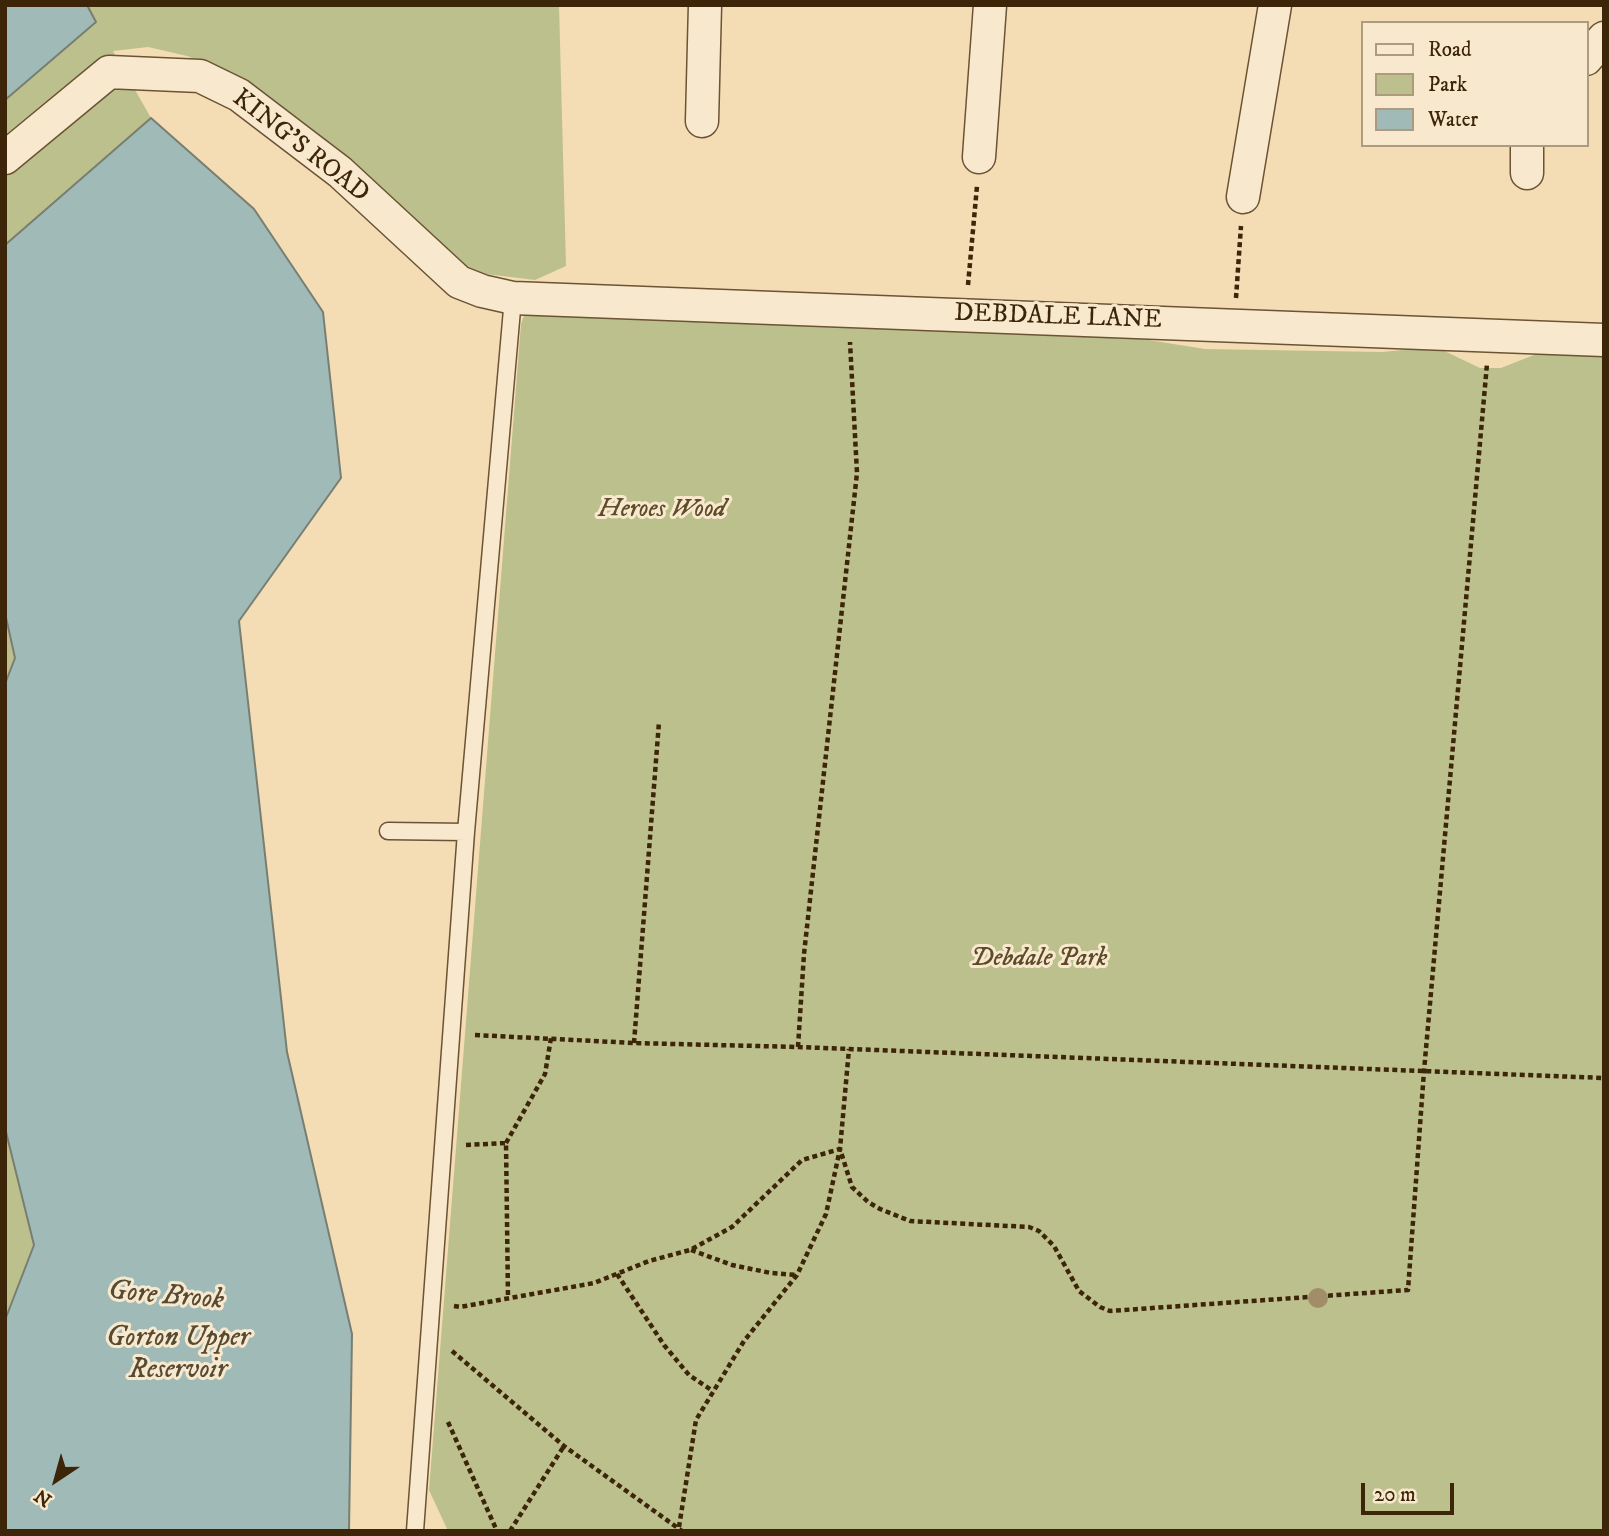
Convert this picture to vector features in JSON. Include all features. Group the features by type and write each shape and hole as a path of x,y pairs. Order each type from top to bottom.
{"street":[{"path":"702,121 705,5"},
{"path":"979,157 990,5"},
{"path":"1243,197 1275,5"},
{"path":"1588,57 1604,38"},
{"name":"KING'S ROAD","path":"5,158 109,72 200,76 239,95 340,172 459,282 513,298"},
{"name":"DEBDALE LANE","path":"513,298 1604,340"}],"lane":[{"path":"415,1531 466,832 513,298"},
{"path":"388,831 466,832"}],"path":[{"path":"966,314 979,157"},
{"path":"1234,325 1243,197"},
{"path":"798,1047 804,954 858,473 848,310"},
{"path":"840,1149 852,1186 868,1202 900,1217 910,1220 1029,1227 1040,1231 1054,1246 1079,1291 1100,1307 1111,1311 1408,1290 1424,1071 1490,336"},
{"path":"634,1043 659,722"},
{"path":"452,1034 1604,1078"},
{"path":"508,1298 506,1143 545,1074 551,1038"},
{"path":"450,1362 450,1350 564,1446 681,1529 696,1420 744,1340 797,1275 826,1213 840,1149 849,1049"},
{"path":"444,1145 506,1143"},
{"path":"432,1302 460,1307 594,1283 658,1258 690,1250 732,1227 802,1160 840,1149"},
{"path":"690,1250 732,1265 797,1275"},
{"path":"617,1273 664,1345 689,1375 713,1391"},
{"path":"452,1317 453,1306"},
{"path":"447,1421 497,1531"},
{"path":"510,1531 564,1446"}],"green space":[{"path":"87,5 559,5 566,266 535,280 470,272 279,104 233,74 187,56 148,47 113,51 151,118 5,245 5,100 96,22"},
{"name":"Debdale Park","path":"531,310 1123,336 1205,349 1382,352 1436,347 1480,368 1501,368 1549,349 1604,353 1604,1531 448,1531 429,1490 521,324 524,316"},
{"path":"5,613 15,658 5,684"},
{"path":"5,1128 34,1245 5,1320"}],"water":[{"path":"5,5 87,5 96,22 5,100"},
{"name":"Gorton Upper Reservoir","path":"151,118 254,209 323,312 341,478 239,621 287,1052 352,1334 349,1531 5,1531 5,1320 34,1245 5,1128 5,684 15,658 5,613 5,245"}],"park label":[{"name":"Heroes Wood","path":"662,511"}],"water label":[{"name":"Gore Brook","path":"166,1297"}]}
